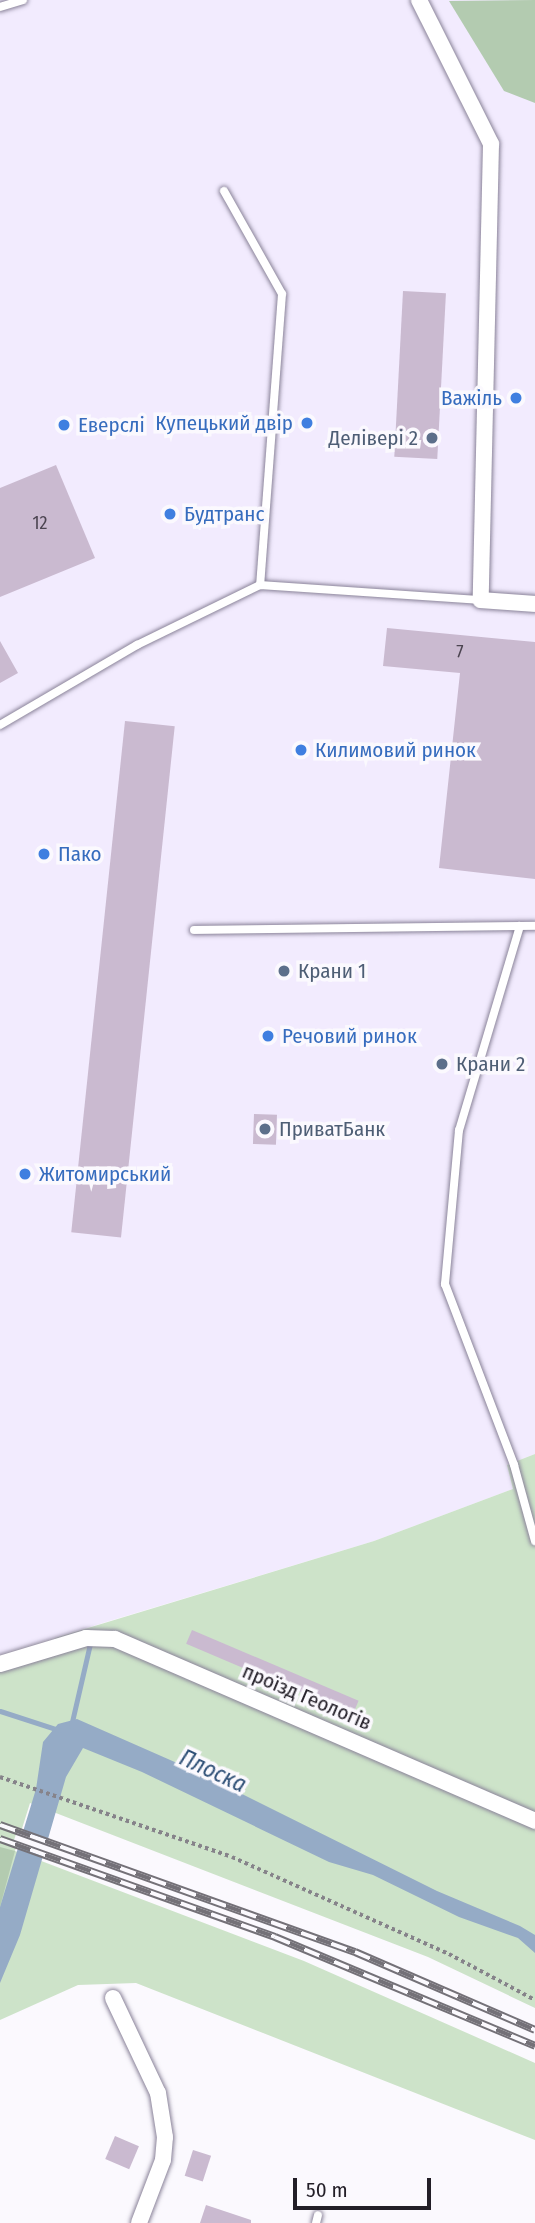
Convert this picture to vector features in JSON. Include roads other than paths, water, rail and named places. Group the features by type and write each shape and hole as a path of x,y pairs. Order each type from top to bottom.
{"street":[{"path":"419,0 491,144 481,600 535,604"},
{"name":"проїзд Геологів","path":"0,1664 86,1638 115,1639 535,1821"},
{"path":"113,1998 158,2093 165,2137 163,2160 139,2223"}],"lane":[{"path":"0,6 23,0"},
{"path":"224,191 282,294 260,585"},
{"path":"0,725 137,645 260,585 481,600"},
{"path":"520,926 460,1130 445,1284 514,1465 535,1542"},
{"path":"194,930 535,926"}],"water":[{"path":"77,1719 202,1774 437,1891 520,1926 535,1935 535,1953 518,1938 459,1917 373,1875 329,1862 142,1772 83,1748 66,1777 20,1935 0,1983 0,1907 36,1789 43,1742 58,1724"}],"waterway":[{"path":"71,1726 90,1644"},
{"path":"0,1711 59,1730"}],"railway":[{"path":"0,1825 355,1952 535,2030"},
{"path":"0,1839 275,1937 535,2046"}],"place":[{"name":"Важіль","path":"516,398"},
{"name":"Купецький двір","path":"307,423"},
{"name":"Еверслі","path":"64,425"},
{"name":"Делівері 2","path":"432,438"},
{"name":"Будтранс","path":"170,514"},
{"name":"Килимовий ринок","path":"301,750"},
{"name":"Пако","path":"44,854"},
{"name":"Крани 1","path":"284,971"},
{"name":"Речовий ринок","path":"268,1036"},
{"name":"Крани 2","path":"442,1064"},
{"name":"ПриватБанк","path":"265,1129"},
{"name":"Житомирський","path":"25,1174"}],"water label":[{"name":"Плоска","path":"213,1771"}]}
